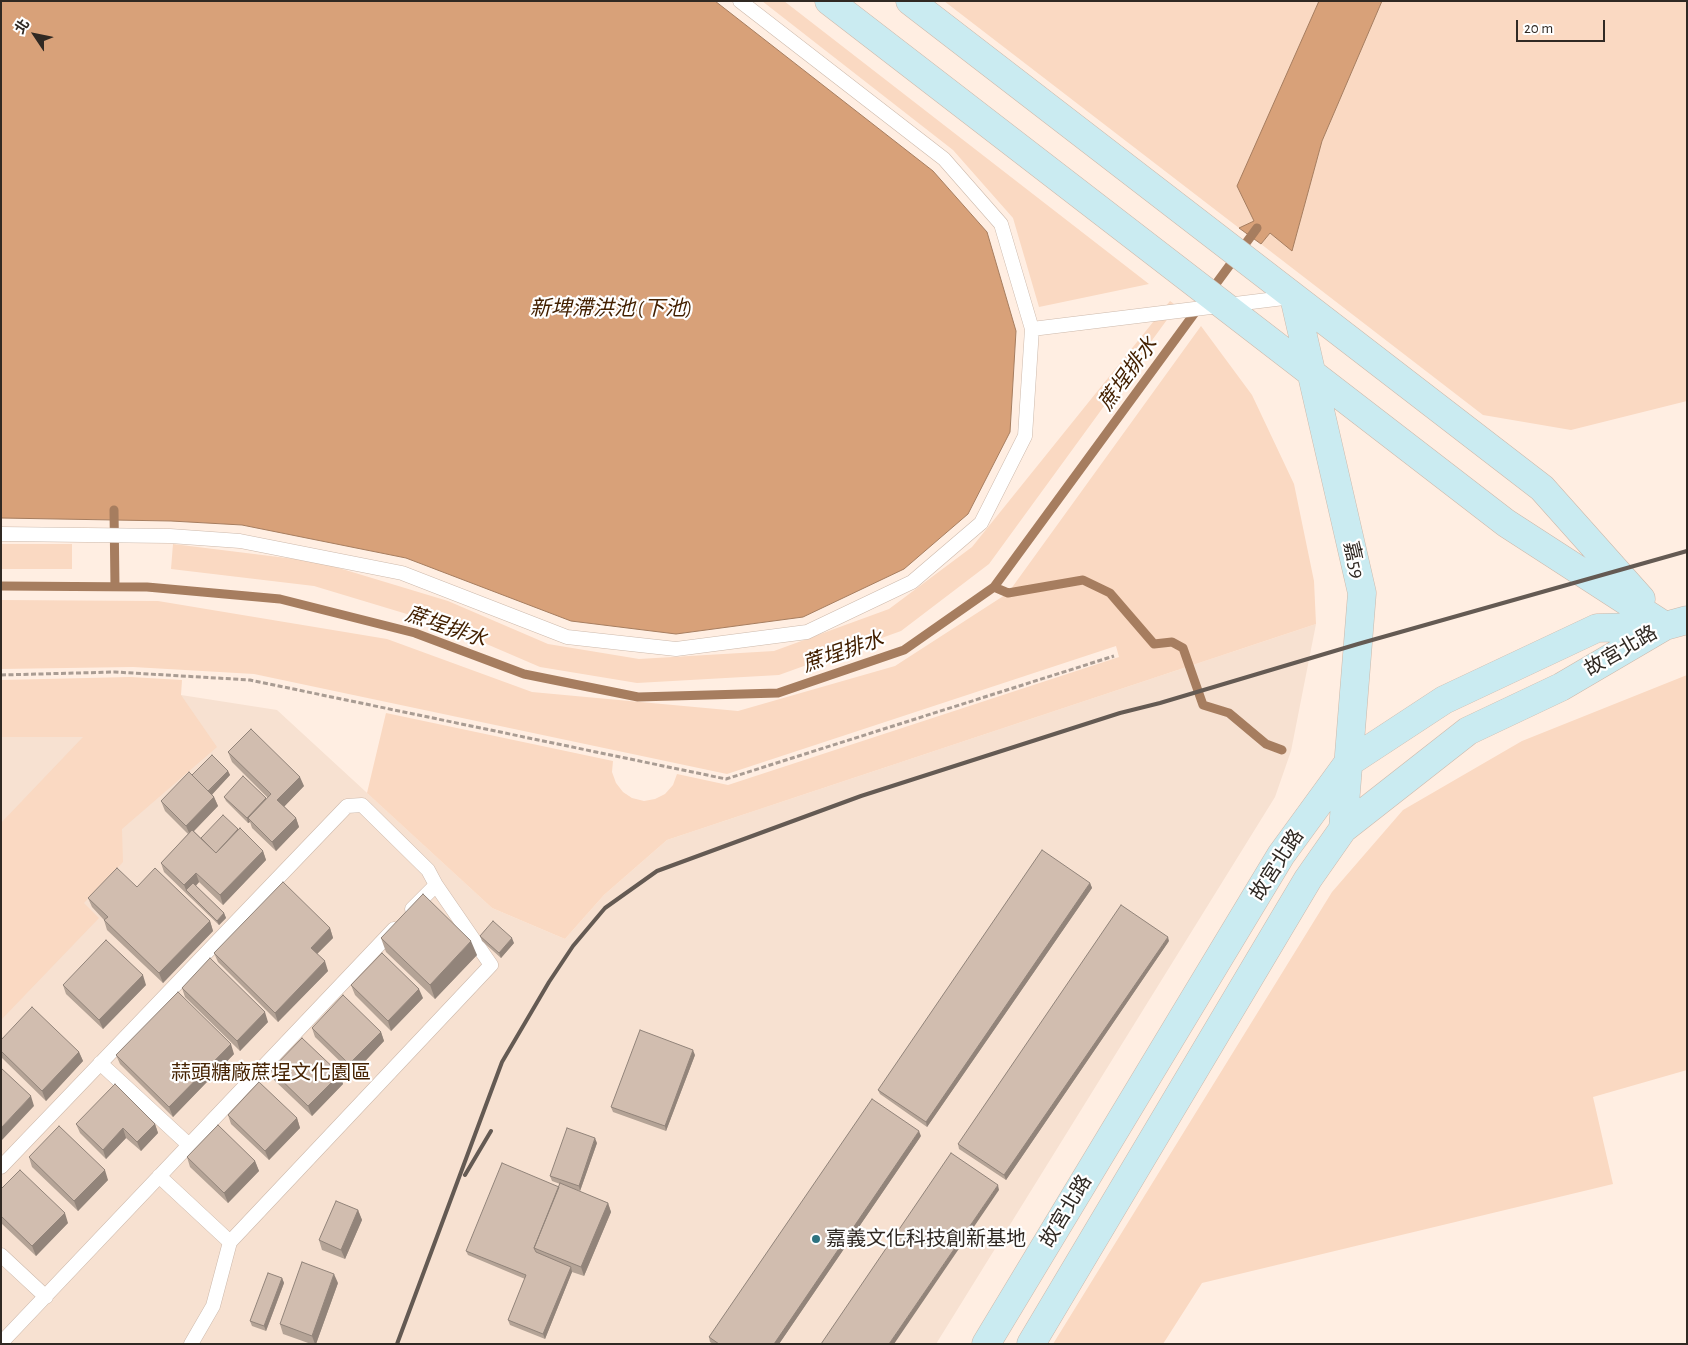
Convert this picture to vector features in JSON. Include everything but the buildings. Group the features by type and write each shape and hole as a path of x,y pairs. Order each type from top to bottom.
{"street":[{"path":"828,1 1506,523 1676,623"},
{"path":"910,1 1542,488 1676,623"},
{"name":"嘉59","path":"1294,297 1362,593 1343,829"},
{"name":"故宮北路","path":"986,1344 1281,855 1348,763 1444,700 1597,628 1676,623"},
{"name":"故宮北路","path":"1031,1344 1308,879 1343,829 1468,731 1561,686 1676,623"}],"lane":[{"path":"1,534 170,536 240,541 402,573 567,637 676,649 807,632 912,582 981,523 1026,436 1032,329 1000,224 944,159 740,1"},
{"path":"1032,329 1294,297"},
{"path":"1,1167 348,806 362,805 428,870 491,965 230,1242 213,1306 191,1344"},
{"path":"1,1343 436,884"},
{"path":"100,1063 189,1145"},
{"path":"160,1176 230,1242"},
{"path":"1,1255 46,1297"}],"path":[{"path":"1,675 115,672 250,680 726,779 1114,656"}],"shaded area":[{"path":"762,1 784,1 1149,284 1039,307 1013,218 953,150"},
{"path":"944,1 1319,1 1238,186 1254,222 1239,228"},
{"path":"1382,1 1687,1 1687,401 1571,430 1483,415 1261,244 1270,233 1292,250 1322,141"},
{"path":"1170,301 1177,306 989,564 901,631 779,675 637,683 540,667 440,624 314,586 171,569 173,544 319,562 448,601 548,644 639,659 774,651 889,609 972,547"},
{"path":"1201,326 1252,395 1294,484 1314,581 1316,624 667,840 604,895 565,939 492,908 367,793 386,713 613,761 612,772 616,783 623,792 632,798 644,801 655,799 665,794 673,785 677,774 728,785 1119,657 1116,646 727,774 254,674 133,667 1,669 1,600 158,601 387,639 532,692 738,711 895,666 1008,593"},
{"path":"1,544 72,544 72,569 1,569"},
{"name":"蒜頭糖廠蔗埕文化園區","path":"1316,624 1291,751 1275,797 936,1344 1,1344 1,698 181,695 277,710 492,908 565,939 604,895 667,840"},
{"path":"1687,675 1687,1070 1593,1097 1613,1184 1202,1283 1163,1344 1053,1344 1332,892 1403,810 1522,741"},
{"path":"130,677 182,680 181,695 217,747 122,829 123,862 84,903 99,918 1,1020 1,823 83,737 1,737 1,680"}],"water":[{"name":"新埤滯洪池 (下池)","path":"1,1 715,1 933,171 987,232 1016,331 1010,432 968,514 904,569 803,617 676,634 571,621 406,558 242,525 171,521 1,518"},
{"path":"1319,1 1382,1 1322,141 1292,251 1270,233 1261,244 1239,228 1254,221 1237,186"}],"waterway":[{"name":"蔗埕排水","path":"1210,292 1257,228"},
{"name":"蔗埕排水","path":"1,586 147,587 280,599 415,633 524,674 638,697 778,693 904,650 994,587 1199,307"},
{"path":"114,510 115,587"},
{"path":"994,587 1008,593 1083,580 1110,593 1154,644 1172,642 1183,648 1203,705 1229,713 1266,744 1282,750"}],"railway":[{"path":"397,1344 502,1062 549,982 573,946 605,908 657,871 861,796 1120,713 1687,551"},
{"path":"465,1175 491,1131"}],"place":[{"name":"嘉義文化科技創新基地","path":"816,1239"}]}
